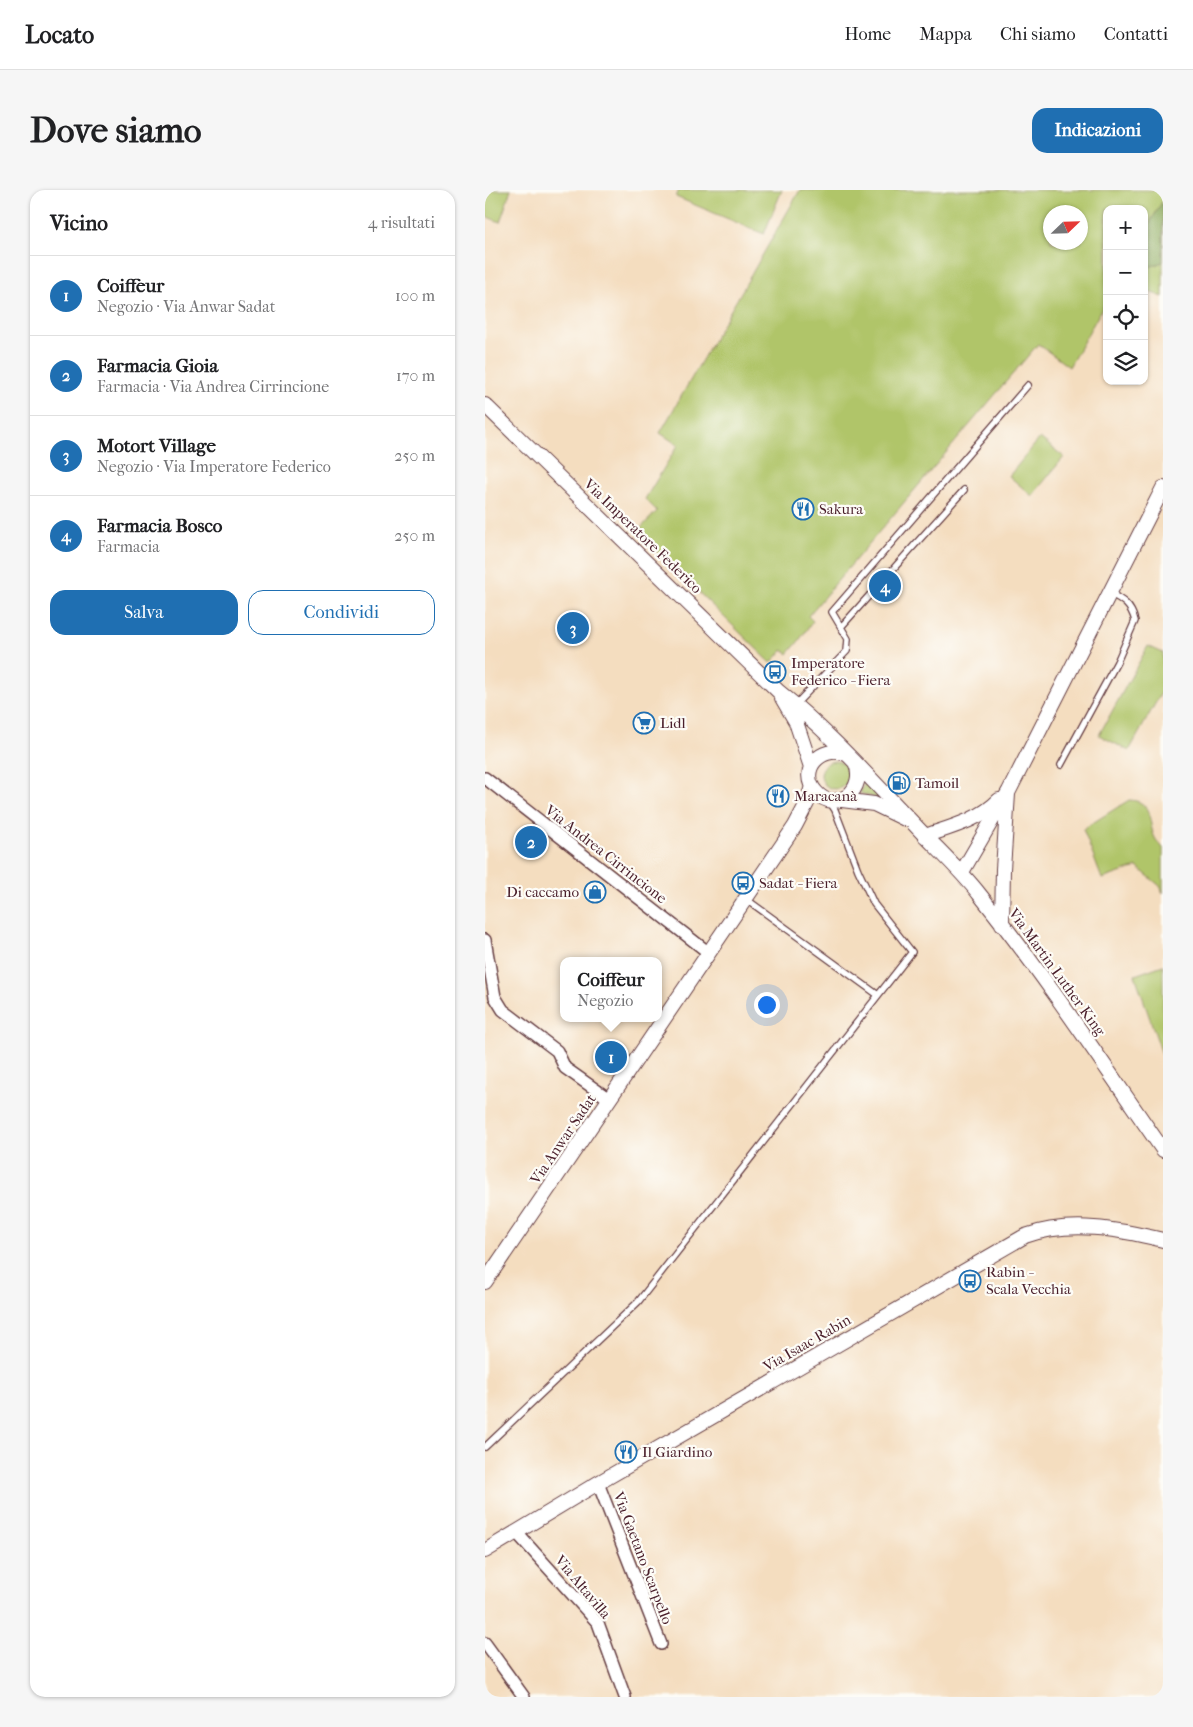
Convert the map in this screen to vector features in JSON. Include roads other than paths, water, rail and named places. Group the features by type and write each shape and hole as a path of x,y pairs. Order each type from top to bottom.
{"street":[{"name":"Via Imperatore Federico","path":"485,405 778,691"},
{"path":"961,872 1009,791 1163,488"},
{"name":"Via Martin Luther King","path":"778,691 850,758 961,872 1052,991 1163,1150"},
{"path":"778,691 796,722 811,767"},
{"path":"835,800 849,796 858,784 858,769 850,758 840,751 826,752 819,756 811,767 809,773 812,786 816,792 835,800 874,804 913,823"},
{"name":"Via Andrea Cirrincione","path":"485,778 709,953"},
{"name":"Via Anwar Sadat","path":"662,1022 800,817 812,786"},
{"path":"925,836 955,826 992,808 1009,791"},
{"path":"1002,924 1003,869 1009,791"},
{"path":"485,940 495,997 503,1010 557,1051 565,1068 609,1099"},
{"name":"Via Anwar Sadat","path":"485,1282 662,1022"},
{"name":"Via Isaac Rabin","path":"485,1551 598,1483 1025,1236 1051,1228 1078,1227 1103,1229 1163,1240"},
{"name":"Via Gaetano Scarpello","path":"598,1483 661,1644"},
{"name":"Via Altavilla","path":"516,1532 597,1623 625,1697"},
{"path":"485,1643 524,1697"}],"lane":[{"path":"795,705 847,650 848,639 832,612 1028,385"},
{"path":"841,627 964,490"},
{"path":"1061,765 1117,662 1135,620 1132,610 1126,602 1109,593"},
{"path":"485,1447 638,1302 912,952 874,904 858,870 835,810 835,800"},
{"path":"746,899 878,994"}],"place":[{"name":"Sakura","path":"803,509"},
{"name":"Farmacia Bosco","path":"885,586"},
{"name":"Motort Village","path":"573,628"},
{"name":"Imperatore Federico - Fiera","path":"775,672"},
{"name":"Lidl","path":"644,723"},
{"name":"Tamoil","path":"899,783"},
{"name":"Maracanà","path":"778,796"},
{"name":"Farmacia Gioia","path":"531,842"},
{"name":"Sadat - Fiera","path":"743,883"},
{"name":"Di caccamo","path":"595,892"},
{"name":"Coiffeur","path":"611,1057"},
{"name":"Rabin - Scala Vecchia","path":"970,1281"},
{"name":"Il Giardino","path":"626,1452"}]}
